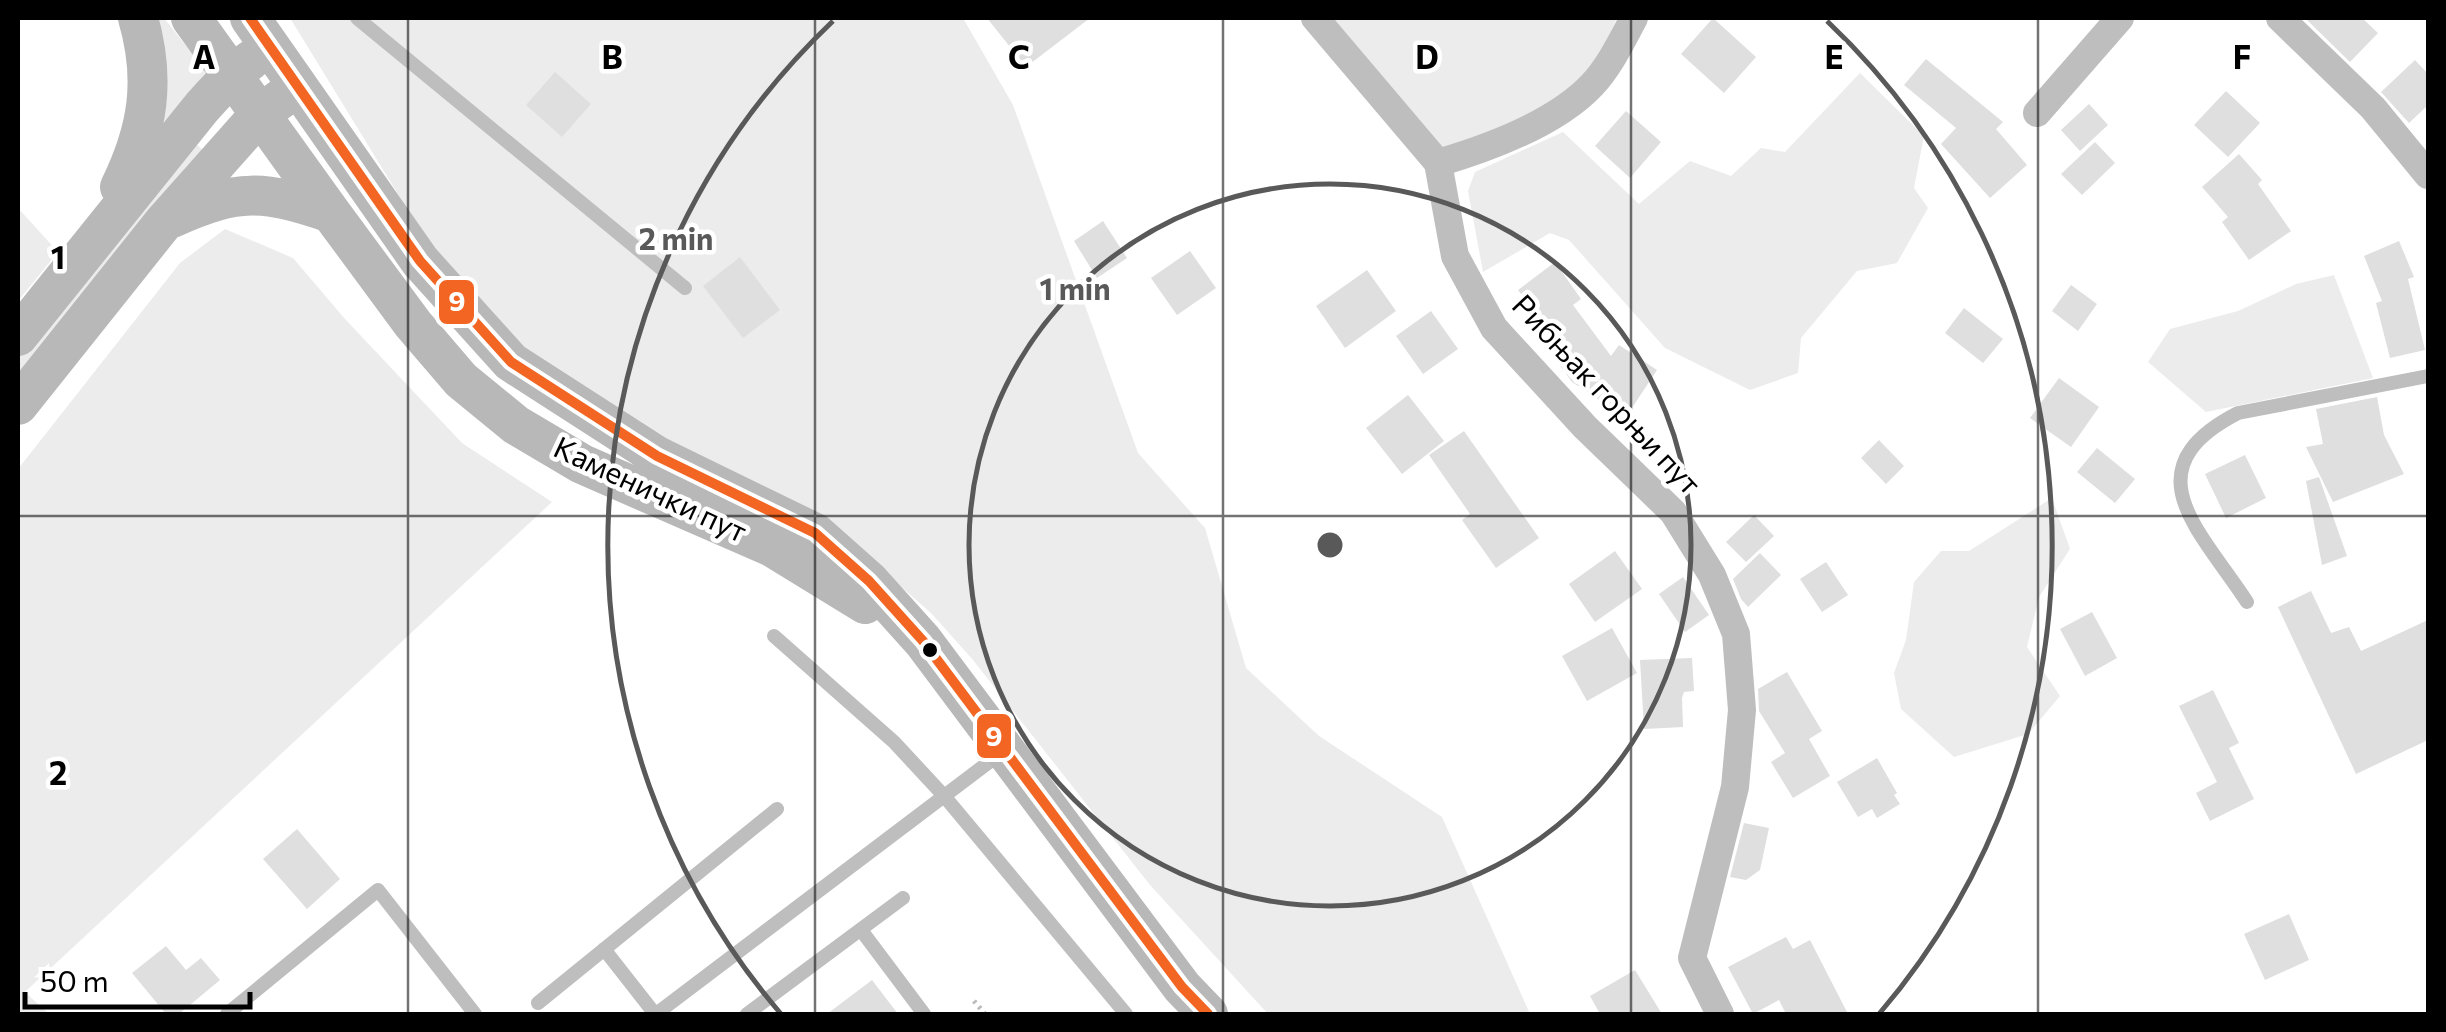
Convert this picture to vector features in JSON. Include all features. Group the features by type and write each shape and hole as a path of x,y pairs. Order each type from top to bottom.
{"main road":[{"path":"82,257 122,184 139,142 150,92 138,18"},
{"name":"Каменички пут","path":"191,18 413,324 460,380 516,425 582,464 772,546 923,641"},
{"path":"18,336 232,74 260,31"},
{"name":"Каменички пут","path":"260,31 420,262 511,362 657,456 814,534 869,581 923,641 1182,986 1208,1014"},
{"path":"18,405 164,222 260,114 297,86"},
{"path":"164,222 214,199 248,194 282,197 331,213"}],"street":[{"path":"1315,18 1438,162 1515,134 1553,114 1592,86 1634,18"},
{"path":"2037,113 2120,18"},
{"path":"2280,18 2373,108 2428,175"},
{"name":"Рибњак горњи пут","path":"1438,162 1455,256 1494,328 1585,427 1673,512 1712,576 1736,634 1742,710 1735,788 1692,958 1720,1014"}],"lane":[{"path":"357,18 685,288"},
{"path":"2247,602 2180,494 2179,474 2192,444 2212,426 2238,413 2428,376"},
{"path":"774,636 894,742 945,796 1126,1014"},
{"path":"604,949 656,1014 1005,750"},
{"path":"538,1003 777,808"},
{"path":"227,1014 378,890 475,1014"},
{"path":"747,1014 903,898"},
{"path":"861,930 924,1014"}],"path":[{"path":"974,1001 985,1014"}],"shaded area":[{"path":"156,18 164,18 206,71 147,157"},
{"path":"290,18 963,18 1013,105 1138,453 1205,528 1246,668 1319,736 1442,817 1530,1014 1268,1014 1150,885 973,660 932,614 870,559 583,406 444,269"},
{"path":"1329,18 1617,18 1592,65 1568,89 1496,131 1442,148"},
{"path":"1860,73 1924,136 1914,188 1928,208 1897,263 1857,271 1801,338 1798,373 1750,390 1665,348 1569,240 1550,233 1483,272 1468,191 1475,172 1563,132 1639,204 1690,161 1731,176 1761,148 1785,152"},
{"path":"192,140 203,150 18,380 18,356"},
{"path":"18,208 58,252 18,301"},
{"path":"225,229 293,258 462,443 552,502 25,992 49,1014 18,1014 18,469 180,263"},
{"path":"2334,275 2373,378 2206,412 2148,362 2170,329 2238,311 2296,284"},
{"path":"2052,498 2070,549 2039,597 2027,647 2060,696 2028,734 1954,757 1901,709 1894,673 1906,640 1914,582 1941,551 1969,551"}],"building":[{"path":"987,18 1090,18 1026,67"},
{"path":"1713,18 1756,57 1724,93 1681,54"},
{"path":"2305,18 2362,18 2378,33 2350,62"},
{"path":"1926,59 2003,122 1996,129 2027,165 1990,198 1941,144 1956,128 1904,85"},
{"path":"2415,60 2428,74 2428,105 2409,123 2381,92"},
{"path":"555,72 591,104 562,137 526,105"},
{"path":"2226,91 2260,123 2228,157 2194,125"},
{"path":"2089,104 2108,125 2080,151 2061,130"},
{"path":"1626,111 1661,142 1630,178 1595,146"},
{"path":"2095,142 2115,163 2082,195 2061,174"},
{"path":"2239,154 2262,180 2258,184 2291,231 2249,260 2222,222 2228,217 2202,187"},
{"path":"1103,221 1127,258 1097,278 1074,241"},
{"path":"2399,241 2414,277 2408,279 2425,350 2390,358 2376,303 2382,301 2364,256"},
{"path":"1190,251 1216,288 1177,315 1151,278"},
{"path":"740,257 780,310 743,338 703,286"},
{"path":"1555,262 1581,299 1573,305 1611,356 1619,345 1657,370 1626,417 1572,382 1543,342 1551,336 1518,290"},
{"path":"1367,270 1396,311 1345,348 1316,306"},
{"path":"2071,285 2097,304 2078,331 2052,311"},
{"path":"1964,308 2003,339 1983,363 1945,333"},
{"path":"1431,311 1458,349 1423,374 1396,336"},
{"path":"2059,378 2099,407 2071,447 2030,418"},
{"path":"1408,395 1444,441 1402,474 1366,428"},
{"path":"2377,397 2384,435 2404,474 2333,502 2306,447 2323,444 2316,409"},
{"path":"1464,431 1539,538 1496,568 1462,520 1470,514 1429,455"},
{"path":"1879,440 1904,466 1886,484 1861,458"},
{"path":"2097,448 2135,479 2115,503 2077,472"},
{"path":"2245,455 2266,498 2226,518 2205,474"},
{"path":"2319,477 2347,556 2322,565 2306,481"},
{"path":"1754,515 1774,536 1746,562 1726,542"},
{"path":"1615,551 1642,589 1595,622 1569,584"},
{"path":"1760,553 1781,575 1748,607 1733,579"},
{"path":"1826,562 1848,595 1822,612 1800,579"},
{"path":"1683,577 1709,615 1685,632 1659,594"},
{"path":"2311,591 2331,633 2349,627 2361,651 2428,620 2428,740 2356,774 2278,607"},
{"path":"2092,612 2117,658 2085,676 2060,629"},
{"path":"1612,628 1637,673 1587,701 1562,656"},
{"path":"1692,658 1694,691 1684,692 1682,698 1683,727 1644,729 1640,660"},
{"path":"1787,672 1822,731 1809,739 1830,776 1793,798 1771,762 1785,753 1759,711 1758,689"},
{"path":"2213,690 2239,743 2229,748 2254,799 2210,821 2196,793 2217,782 2179,706"},
{"path":"1877,758 1900,804 1877,818 1872,809 1858,817 1837,782"},
{"path":"1744,823 1769,828 1760,870 1746,880 1730,877"},
{"path":"297,829 340,879 307,909 263,859"},
{"path":"2289,914 2309,960 2265,980 2244,934"},
{"path":"1786,937 1793,949 1810,940 1848,1014 1786,1014 1779,1000 1753,1014 1728,967"},
{"path":"166,946 186,970 201,958 220,980 179,1014 166,1014 132,973"},
{"path":"1635,970 1662,1014 1600,1014 1590,996"},
{"path":"872,980 898,1014 827,1014"}],"transit line":[{"name":"9","path":"250,18 420,261 511,362 657,456 815,533 869,581 923,641 1182,987 1208,1014"}]}
